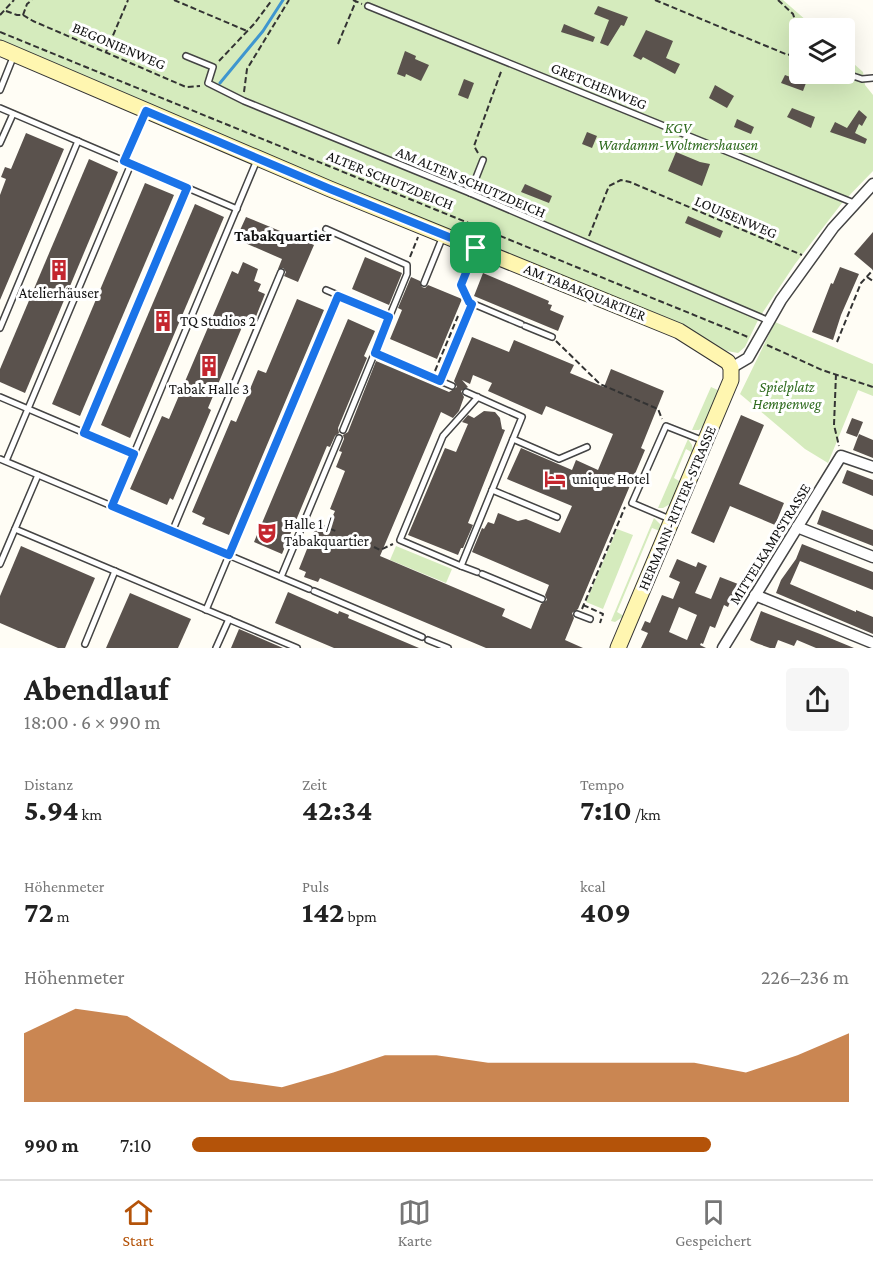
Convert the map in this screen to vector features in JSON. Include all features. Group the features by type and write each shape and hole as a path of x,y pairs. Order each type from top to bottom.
{"street":[{"name":"AM TABAKQUARTIER","path":"0,48 257,158 679,331 721,356 728,362 730,368"},
{"path":"730,368 748,358 767,320 810,259 854,203 873,184"},
{"name":"HERMANN-RITTER-STRASSE","path":"618,648 731,380 730,368"},
{"path":"841,456 873,467"},
{"name":"MITTELKAMPSTRASSE","path":"723,648 841,456"},
{"path":"797,527 873,557"},
{"path":"755,595 873,643"}],"lane":[{"name":"GRETCHENWEG","path":"368,6 854,203"},
{"path":"0,90 15,55"},
{"path":"186,56 213,67 208,83"},
{"path":"855,77 862,79 873,78"},
{"name":"AM ALTEN SCHUTZDEICH","path":"208,83 243,101 767,320"},
{"path":"0,108 237,208"},
{"path":"146,111 128,162 28,409 3,460 448,648"},
{"path":"0,143 13,114"},
{"path":"0,328 78,141"},
{"path":"112,506 257,158"},
{"path":"470,194 483,160"},
{"path":"84,433 187,188"},
{"path":"326,229 407,265 407,274 343,430"},
{"path":"424,283 444,235"},
{"path":"476,248 461,285 469,302 552,337"},
{"path":"172,532 281,272"},
{"path":"326,290 389,317"},
{"path":"206,610 338,296"},
{"path":"375,353 452,386"},
{"path":"461,566 522,417 466,392"},
{"path":"0,397 134,454"},
{"path":"478,397 443,436 400,540 542,599"},
{"path":"672,520 632,503 666,426 705,442"},
{"path":"281,577 339,438"},
{"path":"513,439 559,459 587,447"},
{"path":"0,564 38,475"},
{"path":"492,490 557,517"},
{"path":"15,529 297,648"},
{"path":"86,644 115,571"},
{"path":"578,614 590,619"},
{"path":"216,648 229,619"}],"path":[{"path":"0,15 14,0"},
{"path":"23,15 27,4 32,0"},
{"path":"106,52 128,0"},
{"path":"174,0 247,31"},
{"path":"213,67 272,0"},
{"path":"243,101 247,69 289,0"},
{"path":"655,0 789,55"},
{"path":"778,0 794,18"},
{"path":"338,44 356,1"},
{"name":"BEGONIENWEG","path":"5,10 16,15 23,15 186,87 208,83"},
{"name":"ALTER SCHUTZDEICH","path":"0,32 836,374 873,387"},
{"path":"483,160 474,146 504,61"},
{"name":"LOUISENWEG","path":"586,244 609,186 621,180 810,259"},
{"path":"407,265 422,226"},
{"path":"837,342 861,283 873,270"},
{"path":"867,277 873,281"},
{"path":"440,381 472,304"},
{"path":"432,377 458,316"},
{"path":"552,337 600,384 658,409 666,426"},
{"path":"836,374 834,424 841,456"},
{"path":"578,614 626,505 632,503"},
{"path":"305,519 338,532"},
{"path":"374,547 380,550 400,540"},
{"path":"583,603 603,614 600,623"}],"green space":[{"name":"KGV Wardamm-Woltmershausen","path":"0,0 783,0 804,18 789,18 789,84 855,84 855,65 863,72 865,85 873,95 873,171 842,203 795,264 759,318 745,347 738,353 727,351 699,336 0,44"},
{"name":"Spielplatz Hempenweg","path":"775,322 873,364 873,396 858,390 828,463 805,449 740,394"},
{"path":"711,387 720,391 706,423 699,430 692,430"},
{"path":"688,439 693,453 686,449 674,478 681,482 672,503 658,508"},
{"path":"654,518 660,524 660,531 652,528 617,612 624,616 615,622 611,621"},
{"path":"617,529 633,535 603,609 586,602"},
{"path":"396,546 452,569 446,583 390,560"}],"building":[{"path":"598,6 628,17 624,26 621,25 608,46 600,43 609,20 594,14"},
{"path":"564,24 595,37 593,42 561,32"},
{"path":"646,30 673,41 666,58 680,64 675,74 643,57 641,60 633,56"},
{"path":"405,51 416,56 415,59 429,65 421,81 406,74 405,77 397,74"},
{"path":"785,75 789,77 789,84 806,84 803,91 781,83"},
{"path":"464,79 474,83 468,99 458,95"},
{"path":"715,85 734,96 727,108 709,98"},
{"path":"792,108 815,117 811,128 787,117"},
{"path":"859,110 867,117 862,126 859,124 855,133 867,139 865,144 830,132 835,122 847,128"},
{"path":"737,119 754,127 751,134 734,127"},
{"path":"587,132 597,136 592,148 582,144"},
{"path":"26,133 64,149 0,300 0,195 6,179 1,177 5,167 11,169"},
{"path":"676,152 710,164 702,186 668,171"},
{"name":"Atelierhäuser","path":"89,159 118,172 25,393 0,382 0,369"},
{"path":"145,183 174,195 80,416 52,404"},
{"path":"525,184 552,196 549,203 521,192"},
{"name":"TQ Studios 2","path":"195,204 224,217 130,438 101,425"},
{"path":"688,216 723,231 720,238 685,223"},
{"path":"246,217 314,245 298,282 284,276 286,272 283,268 278,269 282,259 236,239"},
{"path":"873,232 873,270 854,254"},
{"path":"365,257 402,273 389,305 352,289"},
{"name":"Tabak Halle 3","path":"243,262 258,269 254,281 261,284 258,291 265,294 253,324 245,320 208,408 211,410 173,500 170,498 167,505 130,489 162,416 169,419 232,271 238,274"},
{"path":"840,267 859,274 833,340 812,332 831,283 833,284"},
{"path":"483,273 549,301 548,304 552,305 550,310 564,316 558,331 474,296"},
{"path":"411,277 420,281 422,287 425,288 428,285 462,299 437,359 390,339 402,310 398,308"},
{"path":"297,299 324,310 229,535 202,524 205,518 192,512 231,420 236,422 258,370 266,373"},
{"path":"348,319 375,331 364,356 367,358 338,428 339,433 330,447 327,446 282,554 254,542"},
{"path":"472,337 509,352 514,340 574,365 570,373 604,387 611,369 664,391 641,448 645,450 578,609 572,613 574,618 565,640 583,648 486,648 320,578 318,582 304,577 306,572 299,569 315,529 325,533 335,511 330,509 345,471 336,467 342,452 339,451 344,439 343,435 348,432 376,361 449,392 457,387 454,381","holes":["473,375 492,383 488,391 542,415 546,406 613,434 598,470 576,460 572,470 521,448 507,479 572,506 560,533 526,519 518,521 498,513 494,524 488,522 484,529 482,528 472,552 549,585 545,595 547,600 541,604 531,629 502,616 505,609 380,556 441,412 453,418 459,411 464,397 461,391 468,387 462,380 470,384"]},
{"path":"484,411 495,412 500,418 502,429 505,430 468,523 473,525 458,555 408,535 445,448 456,452 468,424 462,422 468,415 474,418"},
{"path":"741,415 764,425 739,484 784,503 775,525 730,506 714,543 691,533"},
{"path":"852,418 863,422 857,437 846,433"},
{"path":"859,434 873,440 873,458 853,450"},
{"path":"847,470 873,480 873,496 842,483"},
{"path":"822,510 873,530 873,546 817,524"},
{"path":"802,544 873,572 873,590 800,561 790,584 873,617 873,634 776,593"},
{"path":"21,546 95,578 65,648 58,648 0,623 0,596"},
{"path":"677,559 696,567 698,562 707,566 695,593 711,599 720,577 738,584 728,607 724,605 715,628 710,626 703,644 700,645 706,648 641,648 648,633 641,630 645,621 650,623 662,595 673,599 680,582 669,577","holes":["679,607 697,615 687,640 669,632"]},
{"path":"288,592 338,614 339,611 349,615 348,618 419,648 334,648 275,623"},
{"path":"130,593 191,619 178,648 106,648"},
{"path":"761,611 854,648 816,648 797,640 794,646 778,640 775,648 756,643 750,640"},
{"path":"239,629 283,648 231,648"}],"waterway":[{"path":"220,83 263,31 283,0"}],"place":[{"name":"Atelierhäuser","path":"59,270"},
{"name":"TQ Studios 2","path":"163,321"},
{"name":"Tabak Halle 3","path":"209,366"},
{"name":"unique Hotel","path":"555,479"},
{"name":"Halle 1 / Tabakquartier","path":"267,533"}],"district":[{"name":"Tabakquartier","path":"283,235"}],"route":[{"path":"146,111 476,248 461,285 472,304 440,381 375,353 389,317 338,296 229,555 112,506 134,454 84,433 187,188 124,161 146,111"}]}
